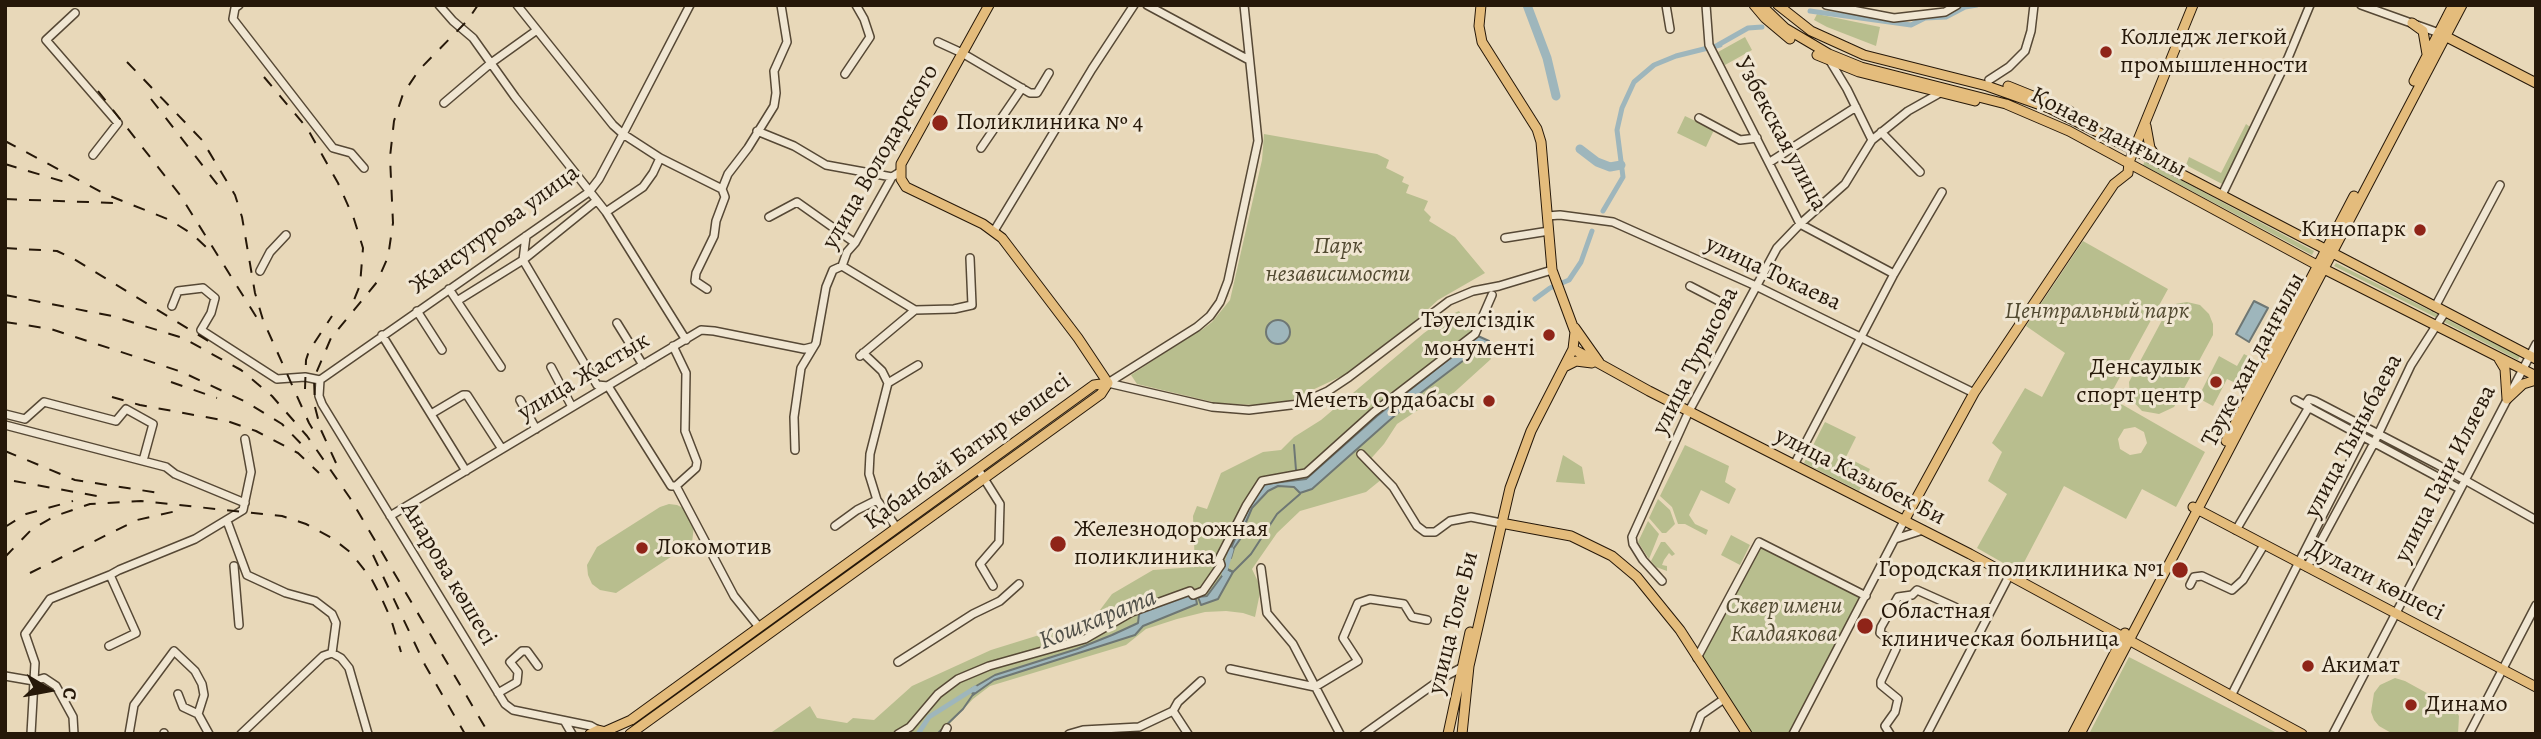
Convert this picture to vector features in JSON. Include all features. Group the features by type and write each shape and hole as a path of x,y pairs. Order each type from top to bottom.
{"main road":[{"name":"улица Володарского","path":"896,175 989,5"},
{"path":"1481,5 1479,26 1482,42 1537,129 1541,142 1553,273 1575,332 1573,349"},
{"name":"Қонаев даңғылы","path":"1778,5 1811,31 1864,55 2038,100 2077,114 2093,129 2532,358"},
{"path":"1786,5 1814,26 1866,49 1989,80 2038,100"},
{"path":"1904,521 1974,393 2114,184 2128,173 2129,162 2193,5"},
{"name":"Тәуке хан даңғылы","path":"2073,734 2195,508 2443,34 2454,5"},
{"name":"Тәуке хан даңғылы","path":"2329,252 2427,56 2462,5"},
{"path":"1761,9 1829,57 1882,79 2024,117 2044,119"},
{"path":"2412,23 2423,30 2427,56"},
{"path":"2443,34 2536,83"},
{"path":"1829,57 1835,43"},
{"name":"Қонаев даңғылы","path":"1829,57 1984,97 2044,119 2339,276"},
{"path":"1872,70 1882,79"},
{"path":"2146,125 2150,148 2160,163"},
{"path":"2114,184 2137,174 2152,176"},
{"path":"896,175 906,187 994,231 1002,238 1078,338 1108,383"},
{"name":"Тәуке хан даңғылы","path":"2195,508 2317,282 2321,267"},
{"path":"2317,282 2326,276 2339,276 2536,378"},
{"path":"1572,324 1600,364"},
{"name":"улица Казыбек Би","path":"1573,349 1923,530 2302,734"},
{"name":"улица Толе Би","path":"1448,734 1461,668 1510,488 1531,431 1573,349"},
{"path":"2498,358 2505,369 2507,399"},
{"path":"1564,367 1576,361 1600,364"},
{"path":"2507,399 2523,384 2536,378"},
{"name":"Қабанбай Батыр көшесі","path":"601,732 631,720 1094,385 1108,383"},
{"name":"Қабанбай Батыр көшесі","path":"630,734 1101,394 1108,383"},
{"name":"Дулати көшесі","path":"2195,508 2536,687"},
{"path":"1501,523 1571,536 1612,556 1637,577 1680,630 1746,734"},
{"name":"улица Толе Би","path":"1462,734 1469,666 1501,523"},
{"name":"Тәуке хан даңғылы","path":"2080,734 2125,640"}],"street":[{"path":"239,5 234,8 233,19 333,148 351,153 364,168"},
{"path":"439,5 473,38 606,212 686,340"},
{"path":"517,5 623,134 660,158 722,189"},
{"name":"Жансугурова улица","path":"321,379 589,192 599,179 690,5"},
{"path":"707,289 695,281 696,273 714,236 717,215 725,197 722,189 728,174 774,106 774,71 787,42 781,5"},
{"path":"845,74 870,37 856,5"},
{"path":"994,231 1134,5"},
{"path":"1147,5 1250,60"},
{"path":"1108,383 1210,316 1220,302 1228,281 1258,141 1244,5"},
{"path":"1666,5 1670,29"},
{"name":"Узбекская улица","path":"1706,5 1710,47 1800,224 1894,275"},
{"path":"1826,5 1856,8 1894,18 1945,12 1957,5"},
{"path":"1989,80 2009,67 2025,51 2034,5"},
{"path":"2222,195 2288,58 2310,5"},
{"path":"2361,5 2443,34"},
{"path":"75,13 46,40 118,123 93,155"},
{"path":"444,103 491,63 537,30"},
{"path":"937,42 1036,94 1048,73"},
{"path":"1829,57 1872,140"},
{"path":"981,148 1022,88"},
{"name":"улица Турысова","path":"1662,581 1643,560 1633,544 1632,537 1689,411 1777,248 1845,184 1872,140 1940,93"},
{"path":"1770,162 1856,107"},
{"path":"1699,118 1740,140 1757,138"},
{"path":"757,131 794,146 826,165 896,175"},
{"path":"1881,132 1920,172"},
{"path":"606,212 643,187 660,158"},
{"name":"улица Володарского","path":"794,450 794,416 801,368 816,343 826,287 833,270 842,266 847,252 896,175"},
{"path":"2435,307 2500,186"},
{"path":"1794,465 1894,275 1942,192"},
{"path":"457,302 523,260 596,201"},
{"path":"769,217 796,202 855,243"},
{"name":"улица Токаева","path":"1547,216 1560,215 1614,222 1756,286 1974,393"},
{"path":"1505,238 1549,231"},
{"path":"260,271 270,252 286,235"},
{"path":"526,236 523,260 597,385 608,386 671,486 676,486"},
{"path":"842,266 915,310 954,309 972,305 970,258"},
{"path":"1108,383 1213,407 1249,410 1299,404 1328,391 1349,377 1449,301 1474,290 1553,273"},
{"path":"1690,286 1717,300"},
{"path":"172,306 178,291 203,288 215,298 211,313 201,330 277,379 321,379"},
{"path":"449,289 501,367"},
{"path":"898,734 911,727 938,694 958,679 989,666 1085,639 1132,612 1190,591 1193,595 1203,591 1221,565 1219,559 1262,481 1306,473 1374,412 1475,334 1492,295"},
{"path":"417,310 442,350"},
{"path":"897,528 877,500 869,474 870,454 888,383 882,371 861,354 915,310"},
{"name":"улица Тыныбаева","path":"2231,696 2374,443 2411,365 2445,312"},
{"path":"617,323 643,365"},
{"name":"улица Жастык","path":"390,516 701,330 804,349 813,347"},
{"path":"382,335 466,471"},
{"name":"улица Гани Иляева","path":"2333,734 2522,369 2532,358 2536,344"},
{"path":"673,346 686,373 685,431 697,462 696,468 676,486"},
{"path":"888,383 918,365"},
{"path":"551,367 572,407"},
{"name":"Анарова көшесі","path":"321,379 319,396 322,404 505,704 513,710 591,726 601,732"},
{"path":"431,414 467,395 502,449"},
{"path":"2236,530 2309,399 2378,435 2462,485"},
{"path":"520,400 536,429"},
{"path":"2295,400 2374,443 2536,520"},
{"path":"5,414 25,419 44,402 116,421 126,409 153,424 144,457"},
{"path":"5,425 166,467 176,474 245,503"},
{"name":"улица Тыныбаева","path":"2303,565 2363,436"},
{"path":"31,734 35,663 26,630 50,599 195,539 243,510 251,472 244,439"},
{"path":"1361,454 1393,487 1417,526 1430,533 1450,521 1471,517 1501,523"},
{"path":"978,468 1000,505 999,542 981,564 993,586"},
{"path":"676,486 734,596 759,627"},
{"path":"835,526 877,500"},
{"path":"227,521 236,566 239,625"},
{"path":"1793,734 1904,521"},
{"path":"1895,540 1923,530"},
{"path":"1698,658 1759,542 1866,596"},
{"path":"2190,585 2194,577 2202,576 2232,590 2243,580 2264,545"},
{"path":"236,566 247,575 286,593 315,601 332,614 336,623 332,653"},
{"path":"1261,568 1266,612 1293,644 1340,734"},
{"path":"109,646 136,633 110,575"},
{"path":"1927,734 2009,576"},
{"path":"898,662 973,614 1000,601 1019,584"},
{"path":"1891,734 1885,726 1895,712 1898,699 1881,685 1881,681 1896,649 1895,643 1880,633 1881,627 1898,597 1912,595 1917,590 1955,607"},
{"path":"1230,669 1315,687 1358,661 1343,638 1358,603 1370,598 1404,604 1412,617 1427,620"},
{"path":"2469,734 2536,605"},
{"path":"498,693 517,682 518,672 510,662 522,651 527,650 538,666"},
{"path":"129,734 134,705 174,651 195,671 202,684 204,695 198,714"},
{"path":"241,734 323,656 332,653 349,667 368,734"},
{"path":"1364,734 1444,677 1461,668"},
{"path":"5,676 34,681 44,678 56,686 73,717 74,734"},
{"path":"1069,734 1083,730 1132,731 1146,726 1173,711 1178,702 1201,681"},
{"path":"178,694 183,707 198,714 209,734"},
{"path":"1694,734 1701,716 1724,699"},
{"path":"1173,711 1188,734"},
{"path":"565,722 572,733"},
{"path":"572,733 576,723"}],"green space":[{"path":"1817,14 1880,27 1876,46 1814,20"},
{"path":"1745,37 1752,50 1725,65 1718,52"},
{"path":"1685,116 1714,130 1706,147 1677,133"},
{"path":"2246,124 2253,129 2224,185 2186,165 2189,157 2221,173"},
{"name":"Парк независимости","path":"1262,133 1256,176 1228,296 1218,312 1199,332 1212,322 1230,300 1262,160 1264,134 1377,154 1389,160 1386,168 1404,177 1402,182 1409,185 1406,193 1428,201 1424,210 1431,217 1429,221 1455,237 1485,273 1438,300 1413,323 1344,375 1285,403 1217,403 1137,384 1131,375 1169,350 1224,301 1234,270"},
{"path":"2145,161 2314,251 2312,255 2143,165"},
{"name":"Центральный парк","path":"2083,241 2168,289 2109,397 2205,452 2176,507 2142,489 2126,519 2064,486 2019,572 1977,548 2007,494 1988,481 2002,452 1992,443 2025,388 2042,397 2065,353 2026,326","holes":["2135,427 2144,432 2147,443 2141,453 2130,455 2120,449 2118,439 2124,429"]},
{"path":"2336,263 2439,315 2437,318 2334,266"},
{"path":"2187,302 2200,305 2209,314 2213,335 2174,407 2159,414 2142,411 2130,398 2129,382 2168,309 2175,304"},
{"path":"1459,311 1491,359 1438,407 1430,402 1397,424 1367,463 1382,479 1366,492 1300,511 1277,533 1252,569 1261,588 1255,617 1226,611 1205,612 1177,619 1146,629 1126,645 990,686 973,699 940,734 769,734 810,706 817,718 847,723 853,718 874,720 912,686 991,650 1094,618 1112,594 1153,570 1195,567 1193,516 1197,506 1207,509 1221,473 1263,452 1281,450 1294,437 1321,420 1424,333"},
{"path":"2446,319 2520,356 2518,360 2444,322"},
{"name":"Денсаулык спорт центр","path":"2244,354 2254,359 2240,385 2227,379 2213,406 2198,398 2219,356 2237,366"},
{"path":"1825,422 1856,437 1846,457 1870,469 1859,491 1804,463"},
{"path":"1685,445 1729,466 1725,482 1736,489 1729,504 1701,490 1689,515 1695,524 1708,530 1706,535 1685,524 1678,524 1672,507 1660,496"},
{"path":"1563,455 1582,467 1585,484 1556,482"},
{"path":"1658,499 1670,510 1675,524 1666,533 1662,533 1649,518"},
{"name":"Локомотив","path":"669,504 685,509 694,525 692,543 616,593 600,590 592,584 587,565 597,547"},
{"path":"1648,521 1659,534 1649,559 1638,542"},
{"path":"1731,535 1750,545 1740,565 1721,555"},
{"path":"1661,542 1665,542 1675,554 1672,556 1669,553 1664,560 1662,565 1667,566 1667,571 1656,567 1651,561"},
{"name":"Сквер имени Калдаякова","path":"1759,543 1863,596 1790,734 1751,734 1701,657"},
{"path":"2129,657 2279,734 2089,734"},
{"name":"Динамо","path":"2395,678 2454,708 2459,716 2458,734 2393,734 2379,726 2371,712 2374,693 2380,685"}],"water":[{"path":"2254,301 2268,308 2249,342 2236,334"},
{"path":"1278,320 1287,323 1290,332 1287,341 1278,344 1269,341 1266,332 1269,323"},
{"path":"1478,336 1489,341 1418,395 1312,489 1300,493 1294,487 1278,486 1268,491 1252,508 1243,535 1231,558 1228,555 1249,507 1265,484 1306,479 1377,416"},
{"path":"1227,569 1233,572 1218,599 1201,605 1198,597 1207,596"},
{"path":"1188,595 1196,599 1197,604 1143,626 1135,635 994,680 973,695 971,689 995,675 1112,635 1138,623 1139,614 1143,611"}],"waterway":[{"path":"1527,5 1547,58 1556,96"},
{"path":"1810,11 1911,25 1925,18 1946,17 1965,7 1977,5"},
{"path":"1718,45 1748,28 1762,27"},
{"path":"1603,211 1623,177 1617,130 1622,108 1634,82 1654,65 1676,56 1720,45"},
{"path":"1580,149 1597,162 1610,167 1621,165"},
{"path":"1535,299 1550,288 1569,280 1581,262 1592,231"},
{"path":"1294,445 1296,470"},
{"path":"1227,569 1233,572 1251,554 1277,514 1300,494"},
{"name":"Кошкарата","path":"1224,574 1231,550"},
{"name":"Кошкарата","path":"918,734 929,717 975,688"},
{"path":"937,734 963,709 974,693"}],"railway":[{"path":"336,463 321,430 315,407 314,378 331,338 377,282 388,257 393,223 390,157 394,121 403,94 419,70 467,21 478,5"},
{"path":"127,62 202,140 235,195 263,320 316,435"},
{"path":"264,77 307,128 338,183 354,219 363,248 360,285 352,305"},
{"path":"98,91 180,195 257,318"},
{"path":"151,99 224,193"},
{"path":"5,141 105,194 170,220 206,247"},
{"path":"5,164 68,183"},
{"path":"5,199 114,203"},
{"path":"5,248 57,251 210,342"},
{"path":"5,295 112,316 183,338 241,370 272,396 307,436 350,498 489,734"},
{"path":"305,389 309,351 332,316"},
{"path":"5,322 51,329 182,372 246,402 282,424 309,452"},
{"path":"171,382 217,398"},
{"path":"112,397 140,405 227,421 256,431 298,453 319,473"},
{"path":"5,451 75,480 166,494"},
{"path":"14,481 97,496"},
{"path":"5,527 26,514 73,501"},
{"path":"5,557 32,529 55,516 90,504 141,501 282,516 306,524 332,538 350,552 371,578 381,597 401,652"},
{"path":"30,573 137,520 181,510"},
{"path":"373,555 425,665 465,734"}],"place":[{"name":"Колледж легкой промышленности","path":"2106,52"},
{"name":"Поликлиника № 4","path":"940,123"},
{"name":"Кинопарк","path":"2420,230"},
{"name":"Тәуелсіздік монументі","path":"1549,335"},
{"name":"Денсаулык спорт центр","path":"2216,382"},
{"name":"Мечеть Ордабасы","path":"1489,401"},
{"name":"Железнодорожная поликлиника","path":"1058,544"},
{"name":"Локомотив","path":"642,548"},
{"name":"Городская поликлиника №1","path":"2180,570"},
{"name":"Областная клиническая больница","path":"1865,626"},
{"name":"Акимат","path":"2308,666"},
{"name":"Динамо","path":"2411,705"}]}
